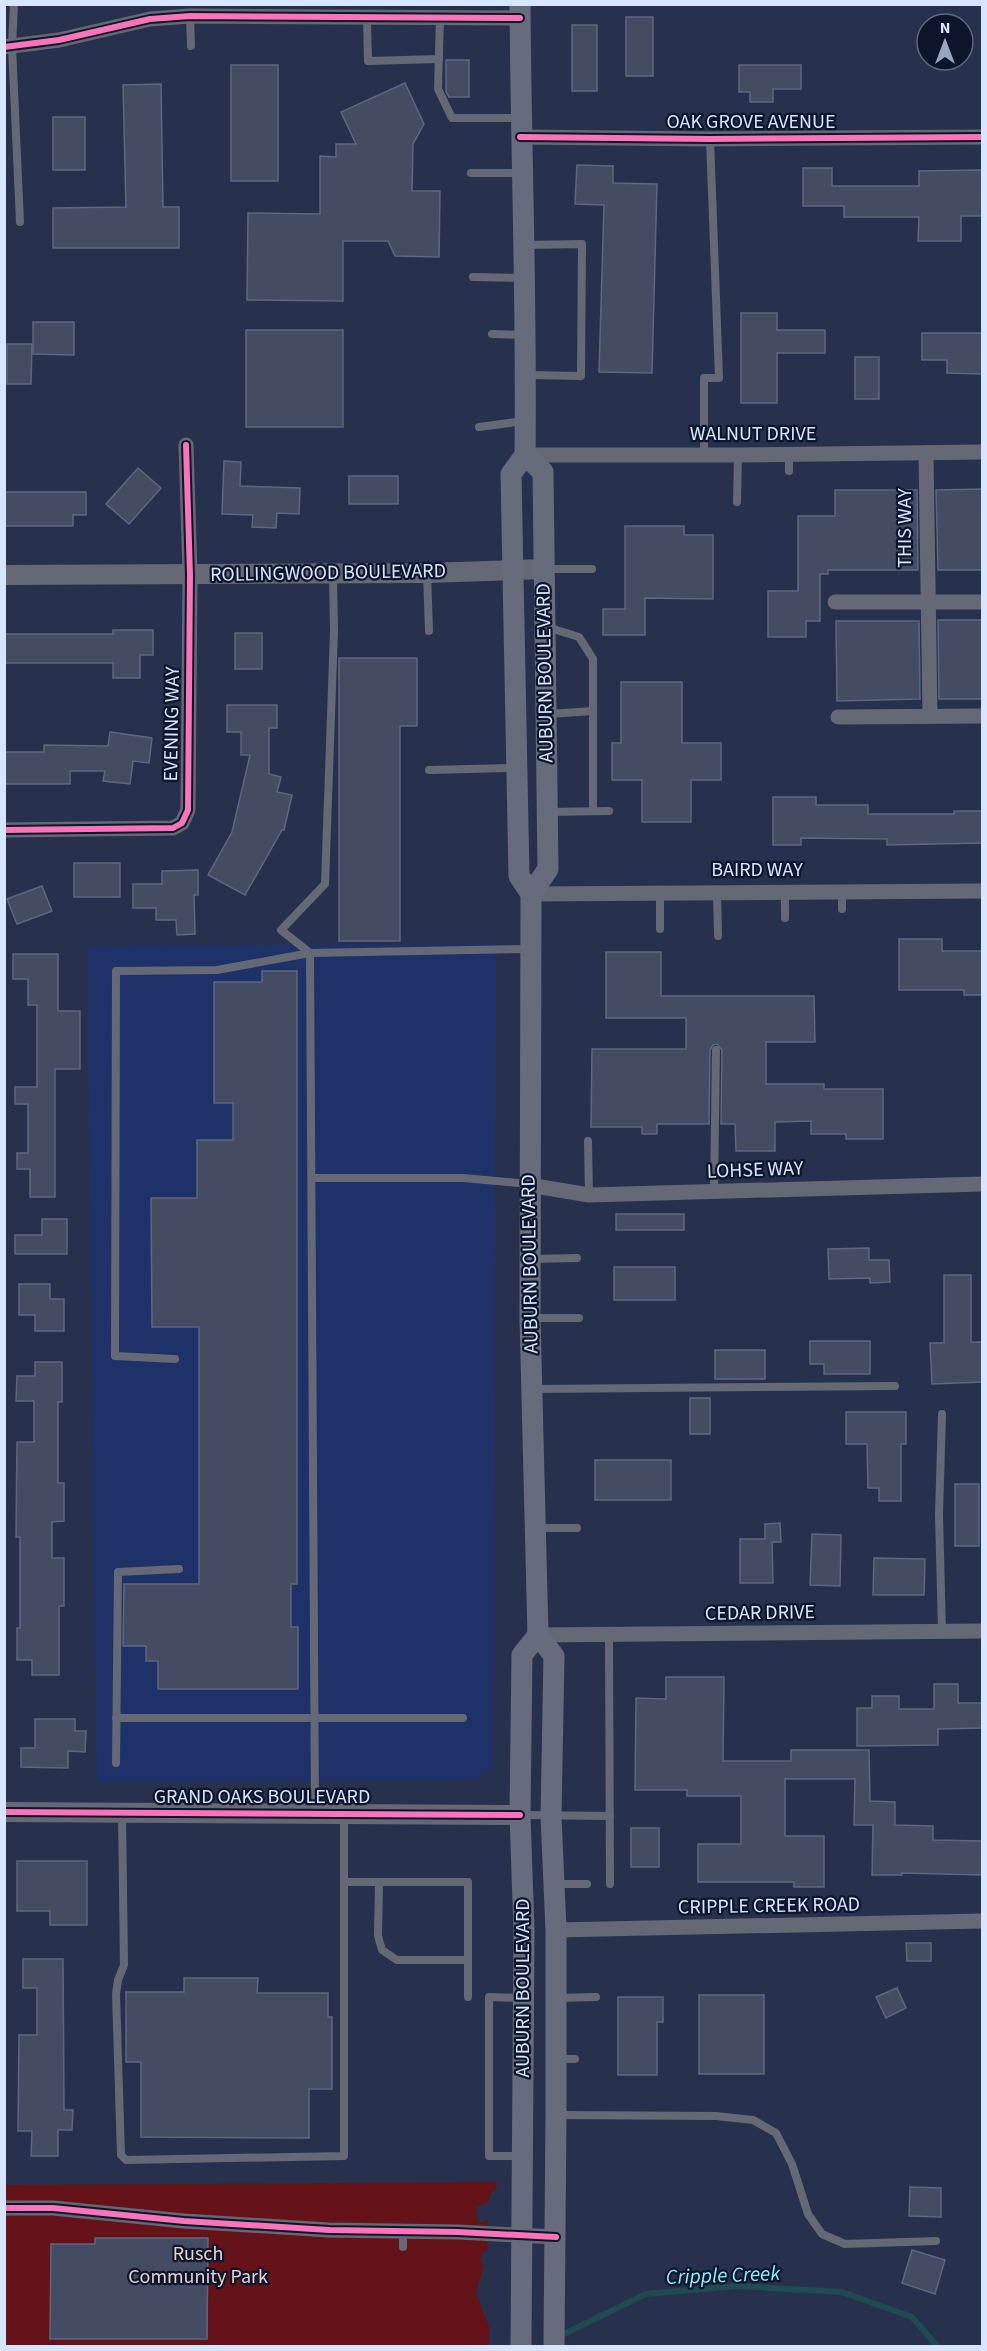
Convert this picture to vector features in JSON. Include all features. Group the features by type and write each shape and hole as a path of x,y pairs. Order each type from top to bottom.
{"main road":[{"name":"AUBURN BOULEVARD","path":"520,11 520,127 525,278 525,455 511,474 512,570 519,876 531,894"},
{"name":"AUBURN BOULEVARD","path":"525,455 543,472 548,714 548,869 531,894 529,1185 538,1635 554,1656 551,1816 556,1930 555,1998 565,2059 556,2115 554,2336"},
{"name":"AUBURN BOULEVARD","path":"521,2345 524,2156 524,1930 520,1815 522,1655 538,1635"}],"street":[{"path":"8,46 59,40 150,19 190,16 367,11 440,18 520,11"},
{"name":"OAK GROVE AVENUE","path":"520,127 710,139 982,137"},
{"name":"EVENING WAY","path":"4,830 173,828 182,823 188,810 190,575 186,445"},
{"name":"WALNUT DRIVE","path":"525,455 982,452"},
{"name":"THIS WAY","path":"926,453 930,716"},
{"name":"ROLLINGWOOD BOULEVARD","path":"4,575 426,573 544,569"},
{"path":"835,602 982,602"},
{"path":"838,717 982,716"},
{"name":"BAIRD WAY","path":"531,894 982,891"},
{"name":"LOHSE WAY","path":"529,1185 589,1195 982,1184"},
{"name":"CEDAR DRIVE","path":"538,1635 982,1631"},
{"name":"GRAND OAKS BOULEVARD","path":"4,1812 520,1815"},
{"name":"CRIPPLE CREEK ROAD","path":"556,1930 982,1922"},
{"path":"4,2208 53,2208 329,2235 403,2239 458,2232 556,2237"}],"lane":[{"path":"14,4 8,46 20,222"},
{"path":"367,11 368,61 439,59"},
{"path":"190,16 190,46"},
{"path":"440,18 438,89 452,118 520,127"},
{"path":"704,455 704,378 719,378 710,139"},
{"path":"471,173 521,173"},
{"path":"524,245 582,244 581,376 526,375"},
{"path":"473,277 525,278"},
{"path":"492,334 525,335"},
{"path":"479,427 525,421"},
{"path":"737,502 738,455"},
{"path":"789,455 789,471"},
{"path":"544,569 592,569"},
{"path":"310,953 281,930 325,884 334,631 333,573"},
{"path":"426,573 429,631"},
{"path":"546,627 579,637 593,659 593,812"},
{"path":"548,714 593,711"},
{"path":"429,770 517,768"},
{"path":"548,812 609,811"},
{"path":"717,891 718,936"},
{"path":"785,891 785,918"},
{"path":"842,891 842,909"},
{"path":"660,893 660,929"},
{"path":"175,1359 115,1356 116,971 217,970 310,953 530,949"},
{"path":"310,953 315,1814"},
{"path":"714,1192 716,1050"},
{"path":"588,1141 589,1195"},
{"path":"312,1178 463,1178 529,1185"},
{"path":"530,1259 577,1258"},
{"path":"530,1318 579,1318"},
{"path":"532,1389 895,1386"},
{"path":"942,1414 939,1514 942,1632"},
{"path":"536,1528 577,1528"},
{"path":"116,1762 118,1572 179,1569"},
{"path":"609,1636 610,1884"},
{"path":"116,1718 463,1718"},
{"path":"122,1813 124,1965 116,1994 121,2155 126,2160 344,2156 344,1814"},
{"path":"520,1815 610,1816"},
{"path":"344,1882 468,1882 468,1997"},
{"path":"379,1882 378,1936 382,1950 397,1960 468,1960"},
{"path":"554,1884 586,1884"},
{"path":"523,1998 489,1997 489,2156 524,2156"},
{"path":"555,1998 596,1997"},
{"path":"556,2115 717,2116 753,2120 776,2133 792,2164 808,2214 822,2234 845,2244 936,2241"}],"shaded area":[{"path":"496,944 493,1767 476,1780 97,1782 87,946"}],"green space":[{"name":"Rusch Community Park","path":"497,2182 496,2190 492,2191 488,2202 476,2207 478,2223 488,2220 487,2252 484,2250 480,2262 484,2265 476,2293 489,2327 489,2346 5,2346 4,2185"}],"building":[{"path":"626,17 653,17 653,76 626,76"},
{"path":"572,25 597,25 597,91 572,91"},
{"path":"446,60 469,60 469,97 449,97 446,92"},
{"path":"231,65 278,65 278,181 231,181"},
{"path":"739,65 801,65 801,89 773,89 773,102 750,102 750,92 739,92"},
{"path":"405,83 424,124 413,144 412,191 440,191 439,257 395,256 388,241 343,241 343,301 247,300 248,213 320,214 320,156 336,157 336,144 356,144 341,112"},
{"path":"161,84 163,207 179,207 179,248 53,248 53,208 126,207 123,85"},
{"path":"53,117 85,117 85,170 53,170"},
{"path":"577,165 613,166 613,183 657,184 652,373 599,372 604,205 575,204"},
{"path":"803,168 832,168 832,186 919,186 919,171 982,170 982,216 961,216 961,241 918,241 919,217 844,217 844,206 803,206"},
{"path":"741,313 777,313 777,330 825,330 825,353 777,353 777,403 741,403"},
{"path":"33,322 74,322 74,355 33,354"},
{"path":"246,330 343,330 343,427 246,427"},
{"path":"922,333 982,333 982,374 947,373 947,360 922,360"},
{"path":"7,344 32,344 31,384 7,384"},
{"path":"855,357 879,357 879,399 855,399"},
{"path":"224,461 241,462 240,486 300,488 299,514 277,513 276,528 252,527 253,515 222,514"},
{"path":"138,468 161,488 129,524 106,504"},
{"path":"349,476 398,476 398,504 349,504"},
{"path":"982,489 982,570 938,570 936,490"},
{"path":"835,490 917,490 918,570 828,570 828,574 820,574 820,621 806,621 806,637 768,637 768,591 798,591 798,516 835,516"},
{"path":"4,492 86,492 86,515 73,515 73,526 4,526"},
{"path":"625,526 684,526 684,535 713,535 713,599 645,598 645,635 603,635 603,609 625,609"},
{"path":"938,620 982,620 982,699 939,699"},
{"path":"836,621 919,621 920,699 837,701"},
{"path":"113,630 153,630 153,655 140,655 140,678 113,678 113,663 4,663 4,634 113,634"},
{"path":"235,633 262,633 262,669 235,669"},
{"path":"339,658 417,658 417,726 400,726 400,941 339,941"},
{"path":"621,682 682,682 682,743 721,743 721,780 691,780 691,822 642,822 642,780 612,780 612,743 621,743"},
{"path":"227,705 277,705 277,728 269,728 269,774 281,777 277,792 292,795 284,830 245,895 208,875 232,832 250,755 241,755 241,732 227,732"},
{"path":"110,732 152,738 149,763 133,761 130,784 103,781 105,771 70,771 70,784 4,784 4,752 44,752 44,745 108,746"},
{"path":"773,797 816,797 816,805 868,805 868,814 954,814 954,811 982,811 982,843 887,845 887,839 801,838 801,845 773,845"},
{"path":"74,863 120,863 120,897 74,897"},
{"path":"198,870 198,895 194,895 195,934 177,935 176,920 156,920 156,908 133,908 133,884 162,884 162,871"},
{"path":"42,886 52,911 17,924 7,899"},
{"path":"899,939 942,939 942,951 982,951 982,995 964,995 964,990 899,990"},
{"path":"606,952 661,952 661,996 814,996 815,1042 766,1042 766,1084 824,1084 824,1089 883,1089 883,1139 846,1139 846,1134 811,1134 811,1121 775,1122 775,1151 736,1151 735,1124 721,1124 722,1050 717,1044 713,1045 710,1050 709,1124 657,1124 657,1134 642,1134 642,1127 591,1127 592,1049 686,1049 686,1018 606,1018"},
{"path":"13,954 58,954 58,1011 80,1011 80,1069 55,1069 55,1197 30,1197 30,1169 17,1169 17,1153 28,1153 28,1104 15,1104 15,1087 37,1087 37,1005 28,1005 28,979 13,979"},
{"path":"262,971 297,971 297,1584 291,1584 291,1627 298,1627 298,1689 158,1689 158,1661 146,1661 146,1646 123,1646 124,1584 199,1584 199,1327 152,1327 151,1198 197,1198 197,1140 233,1140 233,1103 214,1103 214,982 262,982"},
{"path":"616,1214 684,1214 684,1230 616,1230"},
{"path":"42,1219 67,1219 67,1254 15,1254 15,1235 42,1235"},
{"path":"869,1248 869,1260 889,1260 890,1282 870,1283 870,1278 829,1279 828,1249"},
{"path":"614,1267 675,1267 675,1300 614,1300"},
{"path":"944,1275 971,1275 971,1342 982,1342 982,1382 932,1384 930,1343 944,1343"},
{"path":"19,1284 50,1284 50,1299 64,1299 64,1331 35,1331 35,1315 19,1315"},
{"path":"810,1341 870,1341 870,1374 824,1374 824,1364 810,1364"},
{"path":"715,1350 765,1350 765,1379 715,1379"},
{"path":"35,1362 62,1362 62,1402 58,1402 58,1483 64,1483 64,1521 52,1522 52,1558 64,1558 64,1606 59,1606 59,1675 32,1675 32,1660 17,1660 17,1628 20,1628 20,1537 16,1537 17,1442 34,1442 34,1401 16,1401 17,1376 35,1376"},
{"path":"690,1398 710,1398 710,1434 690,1434"},
{"path":"846,1412 906,1412 906,1444 901,1444 901,1501 879,1501 879,1488 868,1488 867,1444 846,1444"},
{"path":"595,1460 671,1460 671,1500 595,1500"},
{"path":"955,1484 979,1484 979,1546 955,1546"},
{"path":"780,1523 781,1542 772,1542 773,1583 740,1583 740,1539 765,1539 765,1524"},
{"path":"812,1534 841,1535 840,1586 810,1585"},
{"path":"874,1558 925,1559 924,1595 873,1595"},
{"path":"666,1677 724,1677 723,1761 791,1761 791,1750 869,1750 870,1801 895,1802 895,1825 933,1826 933,1840 982,1841 982,1875 902,1873 902,1875 872,1875 873,1825 854,1825 855,1779 785,1779 785,1836 824,1836 824,1887 794,1887 794,1882 698,1882 698,1844 741,1844 741,1796 687,1796 687,1790 635,1790 636,1698 666,1699"},
{"path":"934,1684 958,1684 958,1703 982,1703 982,1728 938,1729 938,1745 857,1746 857,1708 872,1708 872,1696 899,1696 899,1709 934,1709"},
{"path":"35,1719 75,1719 75,1731 86,1731 85,1752 68,1751 68,1768 21,1767 21,1748 35,1748"},
{"path":"631,1828 659,1828 659,1867 631,1867"},
{"path":"17,1861 87,1861 87,1925 50,1925 50,1911 17,1911"},
{"path":"906,1943 931,1943 931,1961 907,1961"},
{"path":"23,1959 63,1959 64,2110 73,2110 72,2130 58,2130 58,2156 31,2156 32,2131 18,2131 19,2035 37,2035 37,1988 23,1988"},
{"path":"184,1978 258,1978 257,1993 328,1993 328,2017 332,2017 332,2089 309,2089 309,2138 141,2137 141,2062 126,2062 126,1992 184,1992"},
{"path":"897,1988 906,2008 886,2018 876,1997"},
{"path":"699,1995 764,1995 764,2074 699,2074"},
{"path":"618,1997 663,1997 663,2022 657,2022 657,2075 618,2075"},
{"path":"910,2187 941,2188 941,2217 909,2216"},
{"path":"95,2238 208,2238 207,2339 50,2339 51,2244 95,2244"},
{"path":"912,2250 945,2260 935,2294 902,2283"}],"waterway":[{"name":"Cripple Creek","path":"558,2337 646,2294 736,2286 842,2292 912,2317 937,2346"}],"cycle path":[{"path":"4,47 59,40 150,19 190,16 520,18"},
{"path":"520,137 710,139 982,137"},
{"path":"4,830 173,828 182,823 188,810 190,575 186,445"},
{"path":"4,1812 520,1815"},
{"path":"4,2208 53,2208 184,2221 329,2230 458,2232 556,2237"}]}
